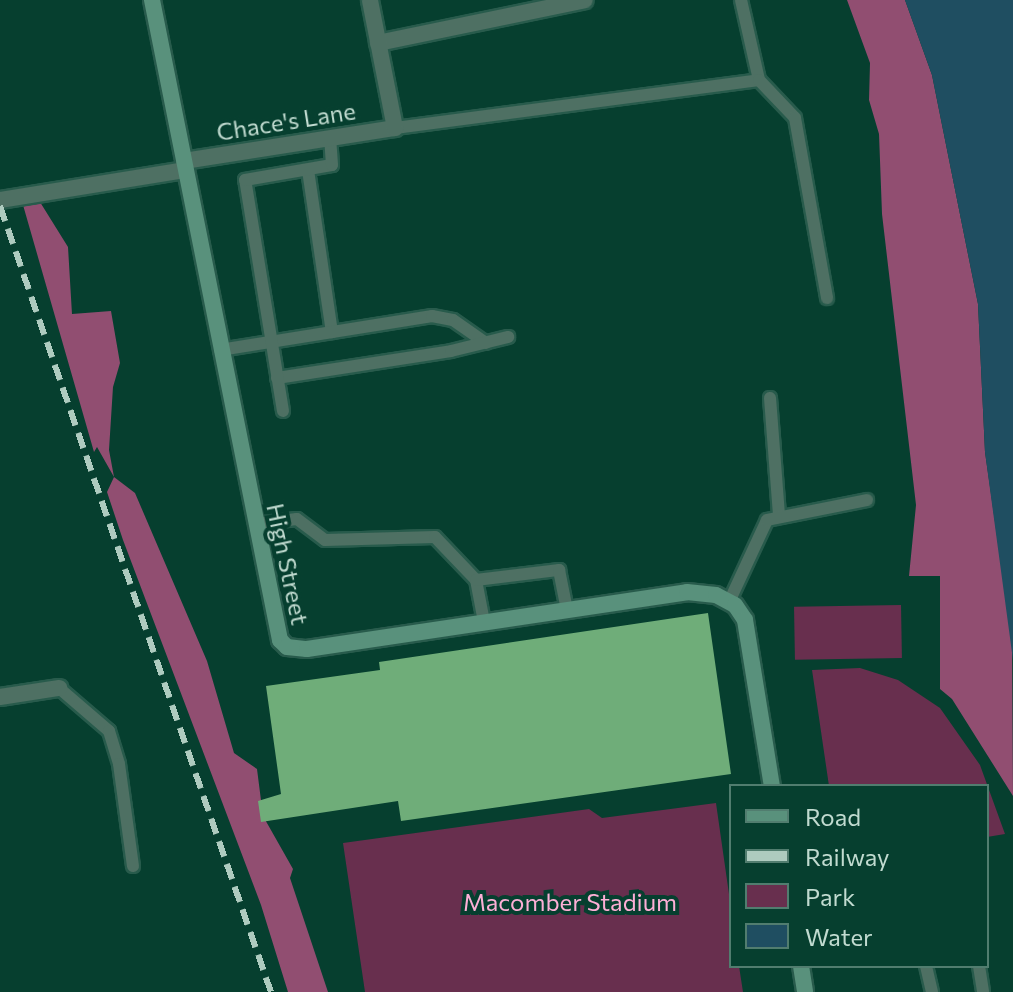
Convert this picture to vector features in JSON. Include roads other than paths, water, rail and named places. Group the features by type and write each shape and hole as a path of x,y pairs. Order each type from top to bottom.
{"street":[{"name":"High Street","path":"152,0 276,631 287,647 307,649 687,592 729,602"},
{"path":"370,0 395,128"},
{"path":"378,43 585,0"},
{"name":"Chace's Lane","path":"0,200 395,128"},
{"path":"729,602 745,620 772,784"},
{"path":"0,697 59,688"},
{"path":"801,968 805,992"}],"lane":[{"path":"741,0 759,80 795,118 827,298"},
{"path":"395,128 759,80"},
{"path":"283,411 245,180 332,165 330,138"},
{"path":"308,170 332,332"},
{"path":"220,350 440,316 486,343"},
{"path":"277,378 508,337"},
{"path":"770,398 779,516"},
{"path":"729,602 759,528 779,516 867,500"},
{"path":"255,524 297,519 325,540 435,537 476,580 484,622"},
{"path":"476,580 559,570 567,610"},
{"path":"59,688 109,731 119,764 133,866"},
{"path":"926,968 932,992"},
{"path":"979,968 983,992"}],"water":[{"path":"905,0 1013,0 1013,660 985,452 978,304 932,75"}],"railway":[{"path":"0,206 271,992"}],"park label":[{"name":"Macomber Stadium","path":"570,902"}]}
